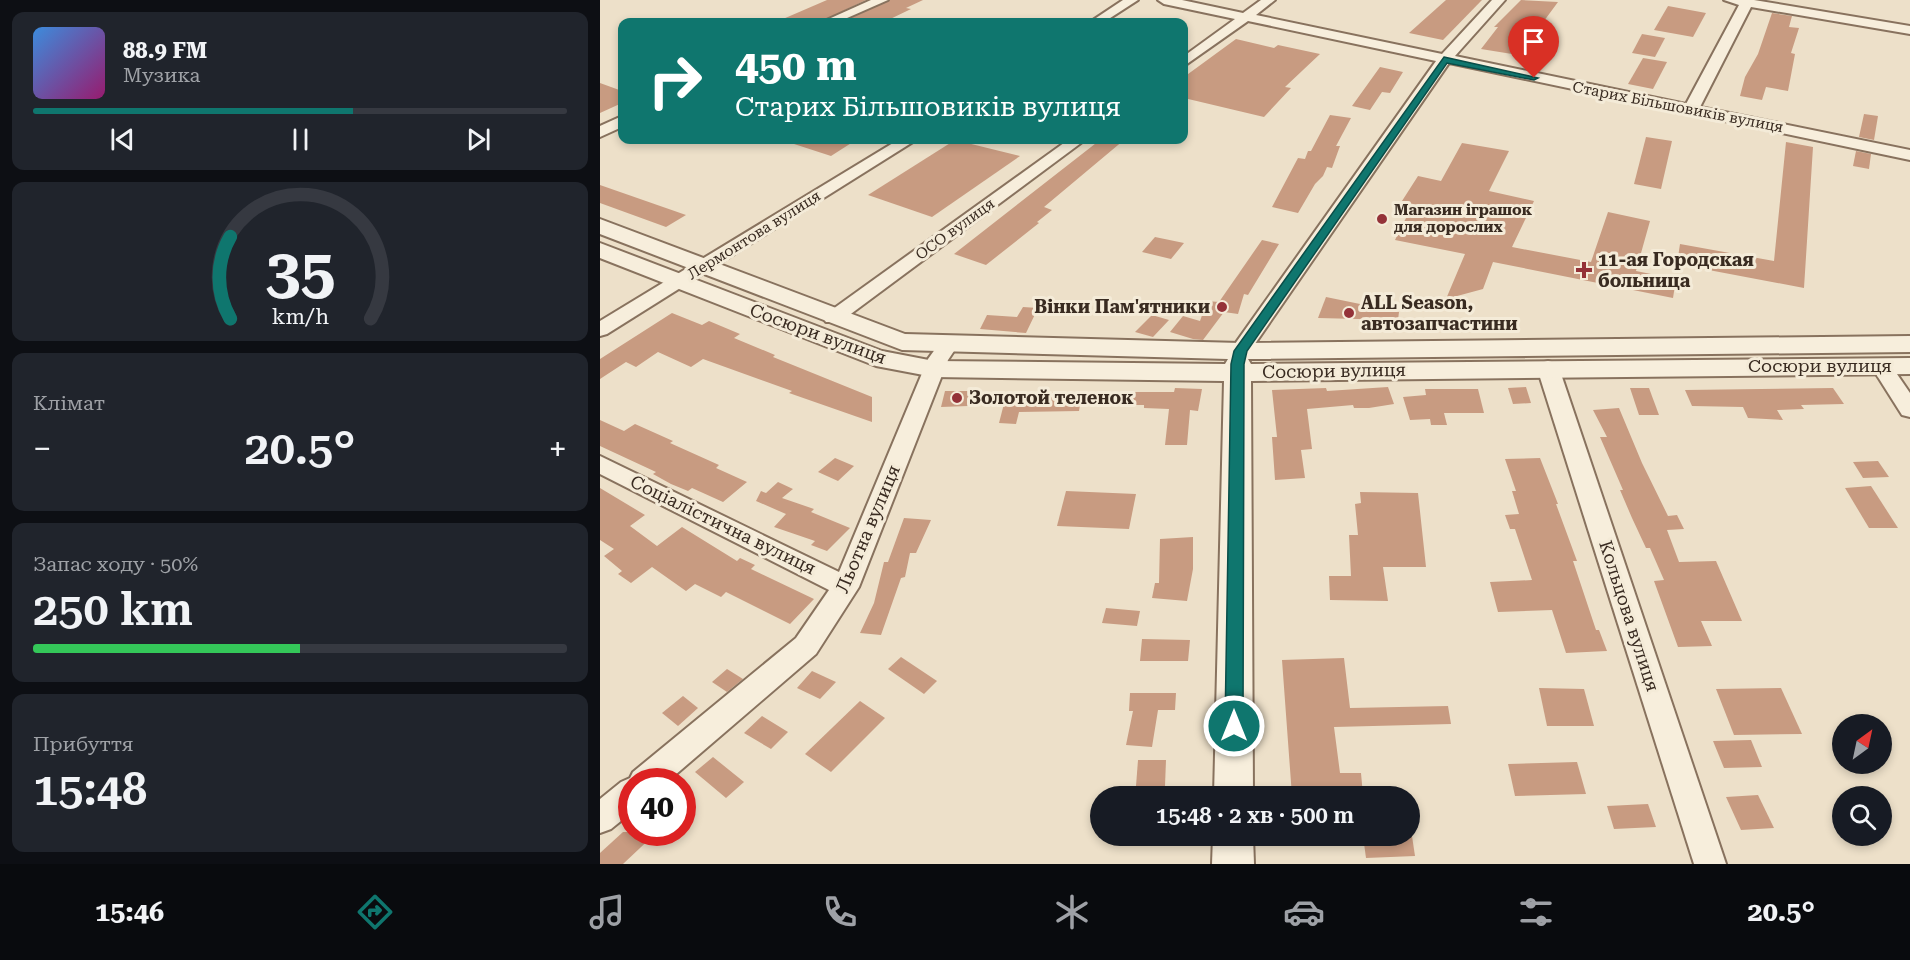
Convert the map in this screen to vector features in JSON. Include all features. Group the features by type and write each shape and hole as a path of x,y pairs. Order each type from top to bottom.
{"street":[{"path":"838,18 882,0"},
{"path":"1103,18 1132,0"},
{"name":"Старих Більшовиків вулиця","path":"1164,0 1444,60 1910,154"},
{"path":"1188,59 1269,0"},
{"path":"1233,786 1239,362 1444,60 1499,0"},
{"path":"1730,0 1747,1 1910,30"},
{"path":"1691,109 1747,1"},
{"path":"600,132 618,123"},
{"name":"Лермонтова вулиця","path":"600,330 902,144"},
{"name":"ОСО вулиця","path":"833,318 1072,144"},
{"name":"Сосюри вулиця","path":"600,226 833,318 902,342 1239,362 1548,368 1910,366"},
{"name":"Сосюри вулиця","path":"600,250 876,358 934,369 1910,344"},
{"name":"Льотна вулиця","path":"661,768 806,646 846,586 934,369 948,345"},
{"path":"1881,366 1910,410"},
{"name":"Кольцова вулиця","path":"1548,368 1710,864"},
{"name":"Соціалістична вулиця","path":"600,464 846,586"},
{"path":"600,818 618,803"},
{"path":"1233,846 1233,864"}],"building":[{"path":"827,0 866,0 828,18 785,18"},
{"path":"890,0 923,0 892,18 851,18"},
{"path":"1446,0 1482,0 1443,40 1409,33"},
{"path":"1521,0 1558,2 1544,21 1540,21 1512,54 1481,49 1498,27 1494,27"},
{"path":"1668,6 1706,13 1693,37 1654,30"},
{"path":"1772,13 1792,16 1789,27 1799,28 1791,53 1795,54 1788,91 1766,87 1762,100 1740,96 1745,77 1758,54"},
{"path":"1642,34 1665,38 1655,57 1632,53"},
{"path":"1236,39 1274,48 1278,45 1320,54 1285,87 1291,88 1264,117 1188,99 1188,74"},
{"path":"1643,58 1667,62 1653,89 1628,84"},
{"path":"1380,67 1403,72 1390,93 1382,92 1370,110 1352,106"},
{"path":"600,83 618,90 618,105 600,113"},
{"path":"1864,114 1878,116 1874,140 1859,137"},
{"path":"1330,115 1351,118 1336,146 1340,146 1332,168 1327,167 1298,213 1272,207 1298,158 1305,159 1308,151 1311,151"},
{"path":"1646,137 1672,141 1661,189 1634,184"},
{"path":"1786,142 1813,147 1804,288 1677,264 1680,244 1774,261"},
{"path":"1462,143 1509,151 1489,191 1534,201 1512,247 1591,262 1608,212 1650,221 1636,271 1676,279 1673,298 1493,262 1483,289 1446,299 1465,254 1395,240 1413,204 1402,201 1418,176 1441,181"},
{"path":"794,144 850,144 831,156"},
{"path":"949,144 971,144 1020,156 932,217 868,195"},
{"path":"1095,144 1119,144 1044,207 1052,210 1037,222 1039,223 986,265 954,254"},
{"path":"1856,151 1871,154 1869,169 1853,166"},
{"path":"600,185 686,215 666,227 600,203"},
{"path":"1155,237 1184,243 1171,259 1142,252"},
{"path":"1262,240 1279,244 1248,295 1244,294 1238,314 1224,312 1203,340 1170,332 1183,316 1200,321 1207,301 1219,302"},
{"name":"ALL Season, автозапчастини","path":"1326,297 1399,312 1398,320 1318,318"},
{"path":"1023,307 1038,308 1026,333 980,329 987,315 1017,317"},
{"path":"672,313 702,325 709,321 740,334 734,338 775,355 773,357 872,397 872,422 789,393 792,391 703,359 691,367 658,352 636,367 626,362 600,379 600,359"},
{"path":"1152,315 1169,320 1153,337 1135,332"},
{"path":"1388,387 1394,404 1369,408 1354,408 1353,405 1307,409 1312,449 1301,450 1305,478 1275,480 1272,437 1277,437 1272,390 1326,388 1327,391"},
{"path":"1526,387 1531,403 1513,404 1508,388"},
{"path":"1175,388 1202,389 1198,411 1190,410 1187,445 1165,445 1169,409 1144,408 1144,405 1080,405 1079,411 1019,412 1016,424 999,423 1007,392 1174,392"},
{"path":"1630,388 1649,388 1659,415 1639,415"},
{"path":"1833,388 1844,404 1801,405 1804,409 1777,410 1783,420 1748,418 1743,407 1692,406 1685,390"},
{"path":"1425,389 1478,389 1484,413 1444,413 1447,425 1431,425 1430,419 1410,420 1403,397 1426,395"},
{"path":"945,391 972,391 968,406 941,407"},
{"path":"1619,408 1668,516 1677,515 1684,529 1667,530 1679,562 1716,561 1742,621 1701,621 1712,646 1678,647 1654,581 1664,580 1650,548 1646,548 1620,490 1623,490 1600,437 1607,437 1593,410"},
{"path":"600,420 624,431 635,424 673,441 670,443 719,465 716,468 747,482 723,502 692,488 688,491 671,484 653,474 656,472 600,446"},
{"path":"835,458 854,466 838,481 818,472"},
{"path":"1540,458 1577,561 1573,561 1596,630 1599,630 1607,651 1566,653 1552,610 1498,612 1490,582 1532,580 1515,529 1510,529 1505,515 1519,514 1512,491 1516,491 1505,459"},
{"path":"1878,461 1889,477 1863,478 1853,462"},
{"path":"778,482 793,489 782,498 814,509 811,512 850,528 827,551 811,545 815,541 774,527 786,514 756,501 761,491 766,493"},
{"path":"1871,486 1898,528 1869,528 1845,488"},
{"path":"600,488 645,515 630,526 657,546 682,527 737,561 740,558 755,565 751,569 814,599 790,624 726,592 721,597 695,584 686,591 652,567 631,583 618,574 622,571 604,556 614,549 600,540"},
{"path":"1066,491 1136,494 1129,529 1057,526"},
{"path":"1360,492 1418,493 1426,567 1383,567 1388,601 1330,600 1329,576 1351,576 1349,535 1358,535 1355,504 1361,503"},
{"path":"904,518 931,520 916,553 910,553 905,577 901,578 881,635 860,633 874,603 884,562 888,562"},
{"path":"1193,537 1193,569 1187,601 1152,598 1155,583 1159,583 1160,539"},
{"path":"1106,608 1140,611 1137,626 1102,623"},
{"path":"1142,639 1190,640 1188,661 1140,661"},
{"path":"901,657 937,681 924,694 888,669"},
{"path":"1344,658 1350,708 1448,706 1451,724 1334,727 1340,773 1361,773 1362,786 1291,786 1282,660"},
{"path":"727,669 743,679 727,692 712,682"},
{"path":"812,671 836,682 820,699 797,688"},
{"path":"1539,688 1584,689 1594,726 1547,726"},
{"path":"1781,688 1802,734 1734,735 1716,689"},
{"path":"1130,693 1176,693 1175,710 1158,710 1152,747 1126,745 1133,711 1129,711"},
{"path":"683,696 698,708 678,726 662,713"},
{"path":"860,701 885,718 831,772 805,754"},
{"path":"762,716 788,732 771,749 744,733"},
{"path":"1751,740 1762,767 1724,768 1713,741"},
{"path":"713,757 744,782 726,798 696,771"},
{"path":"1138,760 1166,760 1165,786 1136,786"},
{"path":"1577,762 1586,794 1515,796 1508,764"},
{"path":"1758,795 1774,828 1741,830 1726,797"},
{"path":"1648,804 1656,827 1614,829 1607,806"},
{"path":"618,837 618,846 642,846 623,864 600,864 600,853"},
{"path":"1364,846 1414,846 1415,856 1366,858"}],"place":[{"name":"Магазин іграшок для дорослих","path":"1382,219"},
{"name":"11-ая Городская больница","path":"1584,270"},
{"name":"Вінки Пам'ятники","path":"1222,307"},
{"name":"ALL Season, автозапчастини","path":"1349,313"},
{"name":"Золотой теленок","path":"957,398"}],"route":[{"path":"1234,726 1240,351 1444,60 1534,78"}]}
